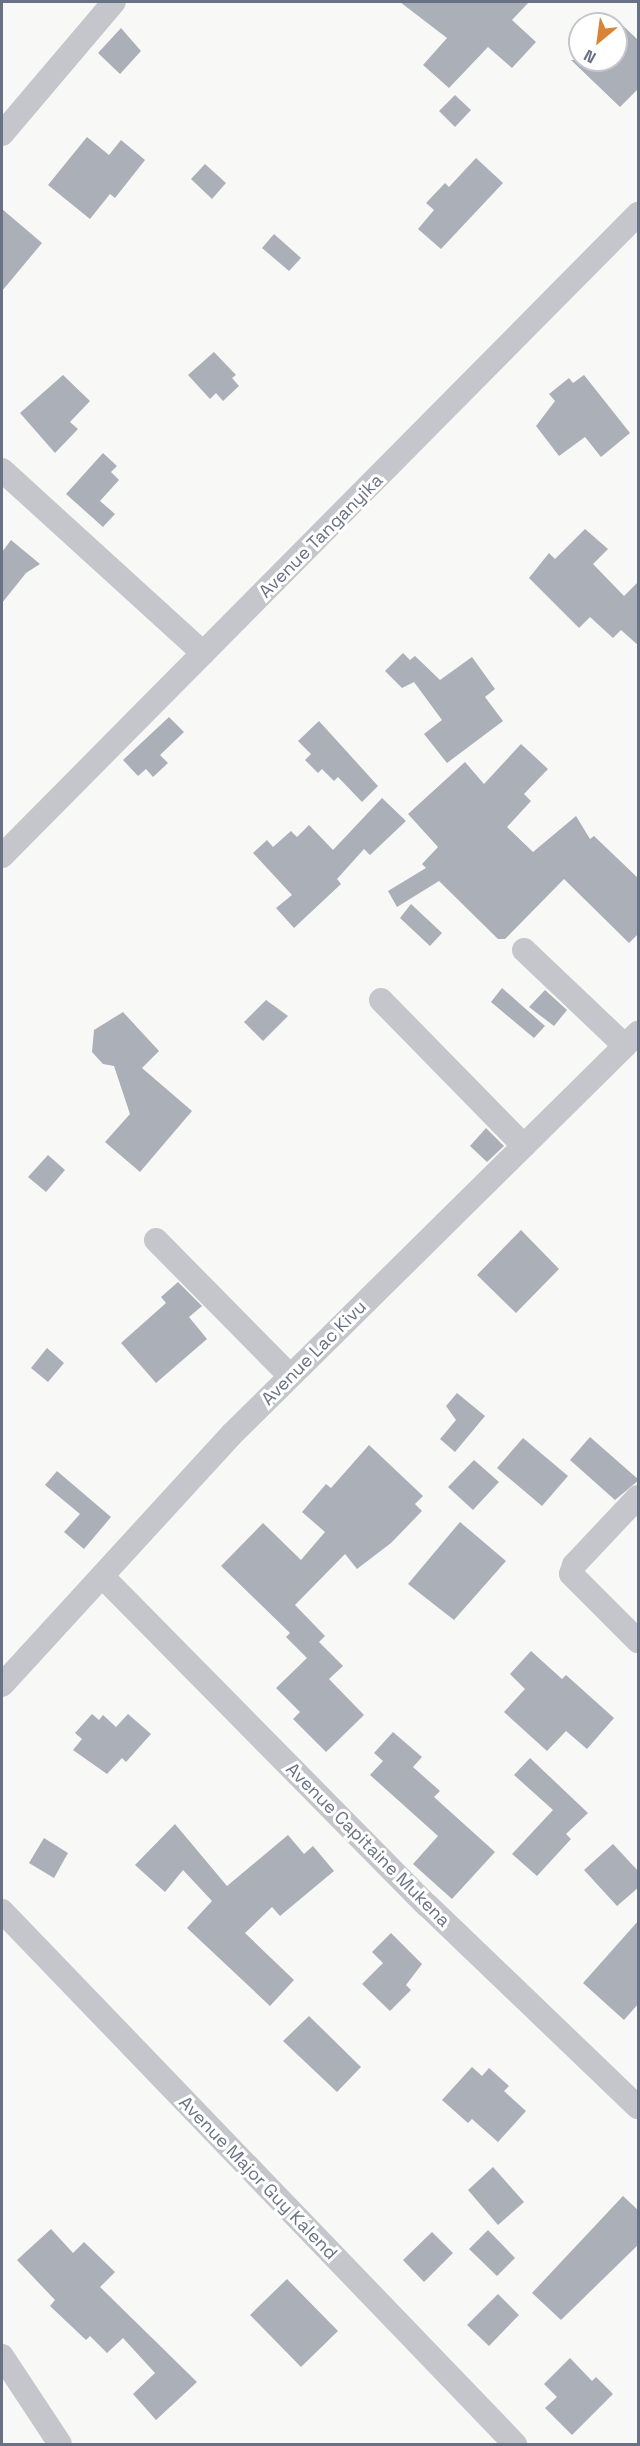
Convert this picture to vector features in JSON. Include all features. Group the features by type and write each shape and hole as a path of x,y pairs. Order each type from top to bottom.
{"street":[{"path":"2,134 114,2"},
{"name":"Avenue Tanganyika","path":"2,856 639,214"},
{"path":"2,470 203,654"},
{"path":"524,950 632,1039"},
{"path":"381,1000 524,1146"},
{"name":"Avenue Lac Kivu","path":"2,1685 232,1434 632,1039"},
{"path":"156,1240 290,1376"},
{"path":"639,1497 572,1569 573,1581 639,1641"},
{"name":"Avenue Capitaine Mukena","path":"103,1577 428,1905 639,2107"},
{"name":"Avenue Major Guy Kalend","path":"2,1911 515,2445"},
{"path":"2,2356 60,2445"}],"building":[{"path":"400,2 529,2 512,20 536,42 512,68 488,47 449,88 423,65 447,38"},
{"path":"121,28 141,51 120,74 98,53"},
{"path":"628,30 639,41 639,88 620,107 584,72 628,72"},
{"path":"455,95 471,110 455,127 439,111"},
{"path":"87,137 109,155 121,140 145,160 115,198 110,194 90,219 48,185"},
{"path":"476,158 503,183 441,249 418,229 434,210 426,203 445,183 449,187"},
{"path":"205,164 226,183 212,199 191,179"},
{"path":"2,209 42,243 2,291"},
{"path":"274,234 301,258 289,271 262,248"},
{"path":"214,352 236,375 232,378 239,386 223,401 216,393 210,399 188,375"},
{"path":"63,375 90,401 70,422 78,429 55,453 20,413"},
{"path":"584,375 630,433 601,457 585,437 559,456 536,426 555,401 549,394 569,378 573,383"},
{"path":"103,453 117,466 111,472 119,480 100,501 115,514 103,527 66,494"},
{"path":"585,529 608,549 593,564 624,596 639,581 639,646 621,630 613,638 590,617 579,628 529,578 549,553 555,559"},
{"path":"11,540 40,564 26,573 2,603 2,552"},
{"path":"403,653 410,660 415,656 440,680 472,657 495,689 485,697 503,721 447,763 424,734 442,720 414,682 402,688 385,671"},
{"path":"169,717 184,732 160,755 168,763 153,777 146,769 138,776 123,760"},
{"path":"319,721 378,786 362,802 338,777 334,781 322,769 318,773 305,760 311,754 298,741"},
{"path":"521,744 548,769 524,794 531,801 507,827 533,852 576,816 590,839 594,836 639,879 639,933 629,943 564,879 505,939 498,939 439,881 397,907 388,891 426,868 422,864 438,847 408,814 465,762 484,784"},
{"path":"382,798 406,821 370,855 364,849 337,879 341,884 294,928 276,908 292,895 253,853 267,840 273,847 291,831 297,837 309,825 333,850"},
{"path":"411,904 442,933 430,946 400,918"},
{"path":"502,988 545,1026 534,1038 491,1002"},
{"path":"545,990 567,1010 554,1026 529,1007"},
{"path":"266,1000 288,1016 263,1041 244,1022"},
{"path":"123,1012 159,1051 142,1068 192,1111 140,1172 105,1142 130,1114 114,1066 103,1064 92,1052 94,1030"},
{"path":"486,1128 504,1146 487,1162 470,1146"},
{"path":"48,1155 65,1170 46,1192 28,1177"},
{"path":"521,1230 559,1269 516,1313 477,1275"},
{"path":"178,1282 202,1306 189,1317 207,1339 156,1383 121,1343 166,1303 161,1297"},
{"path":"47,1348 64,1363 48,1382 31,1368"},
{"path":"457,1393 485,1416 455,1452 440,1439 456,1420 446,1406"},
{"path":"590,1437 639,1480 615,1500 570,1460"},
{"path":"523,1438 568,1476 542,1506 497,1468"},
{"path":"369,1445 423,1496 415,1504 422,1511 391,1543 357,1569 345,1554 295,1605 325,1636 319,1642 343,1666 329,1679 364,1715 326,1752 293,1719 300,1712 276,1688 307,1658 286,1637 290,1633 221,1566 263,1523 301,1560 325,1532 302,1512 326,1484 331,1488"},
{"path":"474,1460 499,1482 473,1510 448,1487"},
{"path":"57,1471 111,1517 84,1549 64,1532 80,1514 45,1485"},
{"path":"460,1522 506,1561 454,1620 408,1584"},
{"path":"531,1651 562,1679 566,1675 614,1718 587,1749 566,1731 547,1751 504,1712 525,1689 510,1674"},
{"path":"92,1714 99,1720 103,1715 116,1727 128,1714 151,1734 126,1762 122,1758 107,1774 73,1750 82,1739 75,1733"},
{"path":"393,1732 422,1757 413,1767 440,1791 434,1797 495,1852 452,1899 413,1864 438,1836 370,1775 383,1761 374,1753"},
{"path":"530,1758 588,1813 566,1834 571,1839 537,1876 512,1854 553,1810 514,1775"},
{"path":"175,1824 227,1886 288,1835 304,1854 313,1846 334,1871 280,1916 272,1907 245,1933 294,1980 270,2006 187,1928 212,1901 183,1870 165,1892 135,1865"},
{"path":"44,1838 68,1853 54,1878 29,1863"},
{"path":"613,1844 639,1872 639,1887 617,1906 584,1870"},
{"path":"639,1920 639,2003 624,2020 583,1983"},
{"path":"391,1933 422,1964 406,1985 411,1990 390,2011 362,1984 383,1963 372,1952"},
{"path":"309,2016 361,2067 337,2092 283,2041"},
{"path":"472,2067 482,2076 489,2068 509,2086 504,2091 526,2111 498,2142 472,2119 468,2123 442,2100"},
{"path":"493,2167 524,2202 498,2225 468,2190"},
{"path":"623,2196 639,2211 639,2244 561,2320 532,2293"},
{"path":"51,2229 73,2253 84,2242 115,2272 100,2287 197,2382 156,2420 133,2394 155,2373 123,2338 107,2353 90,2336 86,2340 50,2306 55,2300 17,2260"},
{"path":"488,2230 515,2258 497,2276 469,2249"},
{"path":"432,2232 453,2253 424,2282 403,2260"},
{"path":"287,2279 338,2331 301,2367 250,2315"},
{"path":"498,2294 519,2315 489,2346 467,2325"},
{"path":"570,2358 592,2381 596,2377 613,2394 572,2435 545,2408 557,2397 544,2384"}]}
